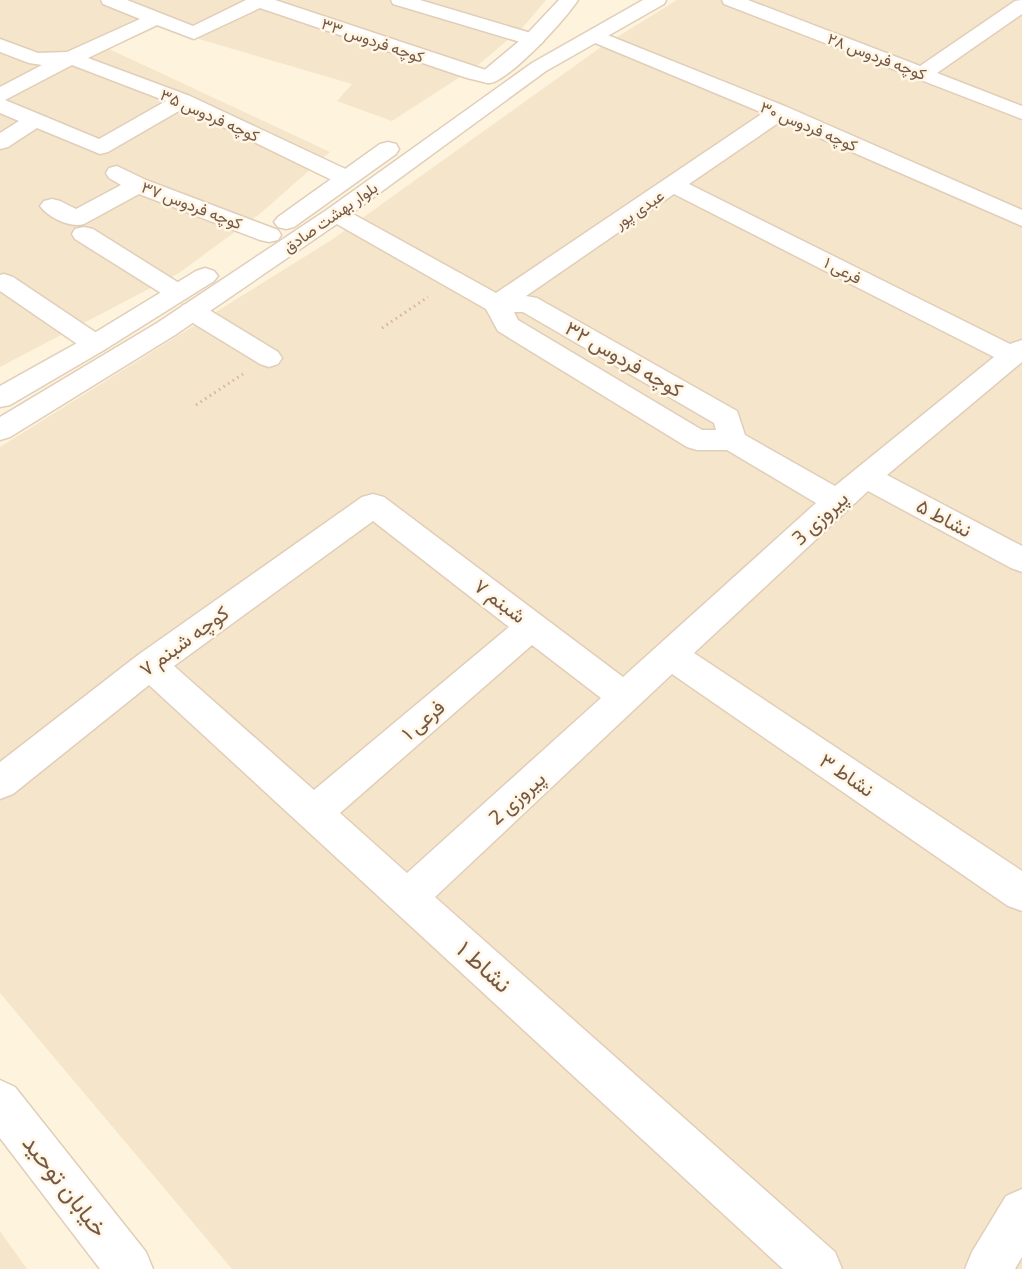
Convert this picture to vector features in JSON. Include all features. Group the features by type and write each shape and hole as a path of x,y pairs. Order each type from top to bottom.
{"street":[{"path":"110,0 194,33 260,1"},
{"path":"400,0 567,52"},
{"path":"432,117 513,59 534,40 569,0"},
{"name":"بلوار بهشت صادق","path":"1,397 95,344 185,302 336,214 530,73 657,0"},
{"name":"کوچه فردوس ۲۸","path":"731,0 1022,113"},
{"name":"کوچه فردوس ۳۳","path":"260,1 474,74 489,77"},
{"path":"996,3 1020,9"},
{"path":"922,74 1020,9"},
{"path":"0,94 155,19"},
{"name":"کوچه فردوس ۳۰","path":"595,36 779,112 1022,219"},
{"path":"0,45 36,59 71,58"},
{"name":"کوچه فردوس ۳۵","path":"71,58 183,100 346,178"},
{"path":"0,105 100,147 183,100"},
{"name":"عبدی پور","path":"497,304 779,112"},
{"path":"0,142 36,120"},
{"name":"بلوار بهشت صادق","path":"0,430 185,302 269,235 403,138"},
{"name":"کوچه فردوس ۳۷","path":"117,173 138,185 269,235"},
{"path":"52,206 76,219 138,185"},
{"name":"فرعی ۱","path":"674,185 1017,352"},
{"name":"کوچه فردوس ۳۲","path":"336,214 497,304 507,325 697,440 732,440 837,501"},
{"path":"84,234 269,358"},
{"path":"4,282 95,344"},
{"name":"پیروزی 3","path":"626,698 837,501 1017,352"},
{"name":"نشاط ۵","path":"866,477 1022,560"},
{"name":"شبنم ۷","path":"373,505 626,698"},
{"name":"کوچه شبنم ۷","path":"0,783 150,665 373,505"},
{"name":"فرعی ۱","path":"314,813 532,626"},
{"name":"نشاط ۳","path":"672,656 1022,893"},
{"name":"نشاط ۱","path":"150,665 818,1269"},
{"name":"پیروزی 2","path":"408,897 626,698"},
{"name":"خیابان توحید","path":"0,1102 129,1269"},
{"path":"989,1269 1022,1212"}],"path":[{"path":"382,328 454,280"},
{"path":"195,405 269,358"}],"shaded area":[{"path":"0,0 546,0 523,27 477,66 392,121 337,101 352,84 158,27 109,49 330,152 262,212 179,273 0,367"},
{"path":"677,0 1022,0 1022,1269 232,1269 0,993 0,447 333,239 601,47"},
{"path":"0,1231 27,1269 0,1269"}]}
